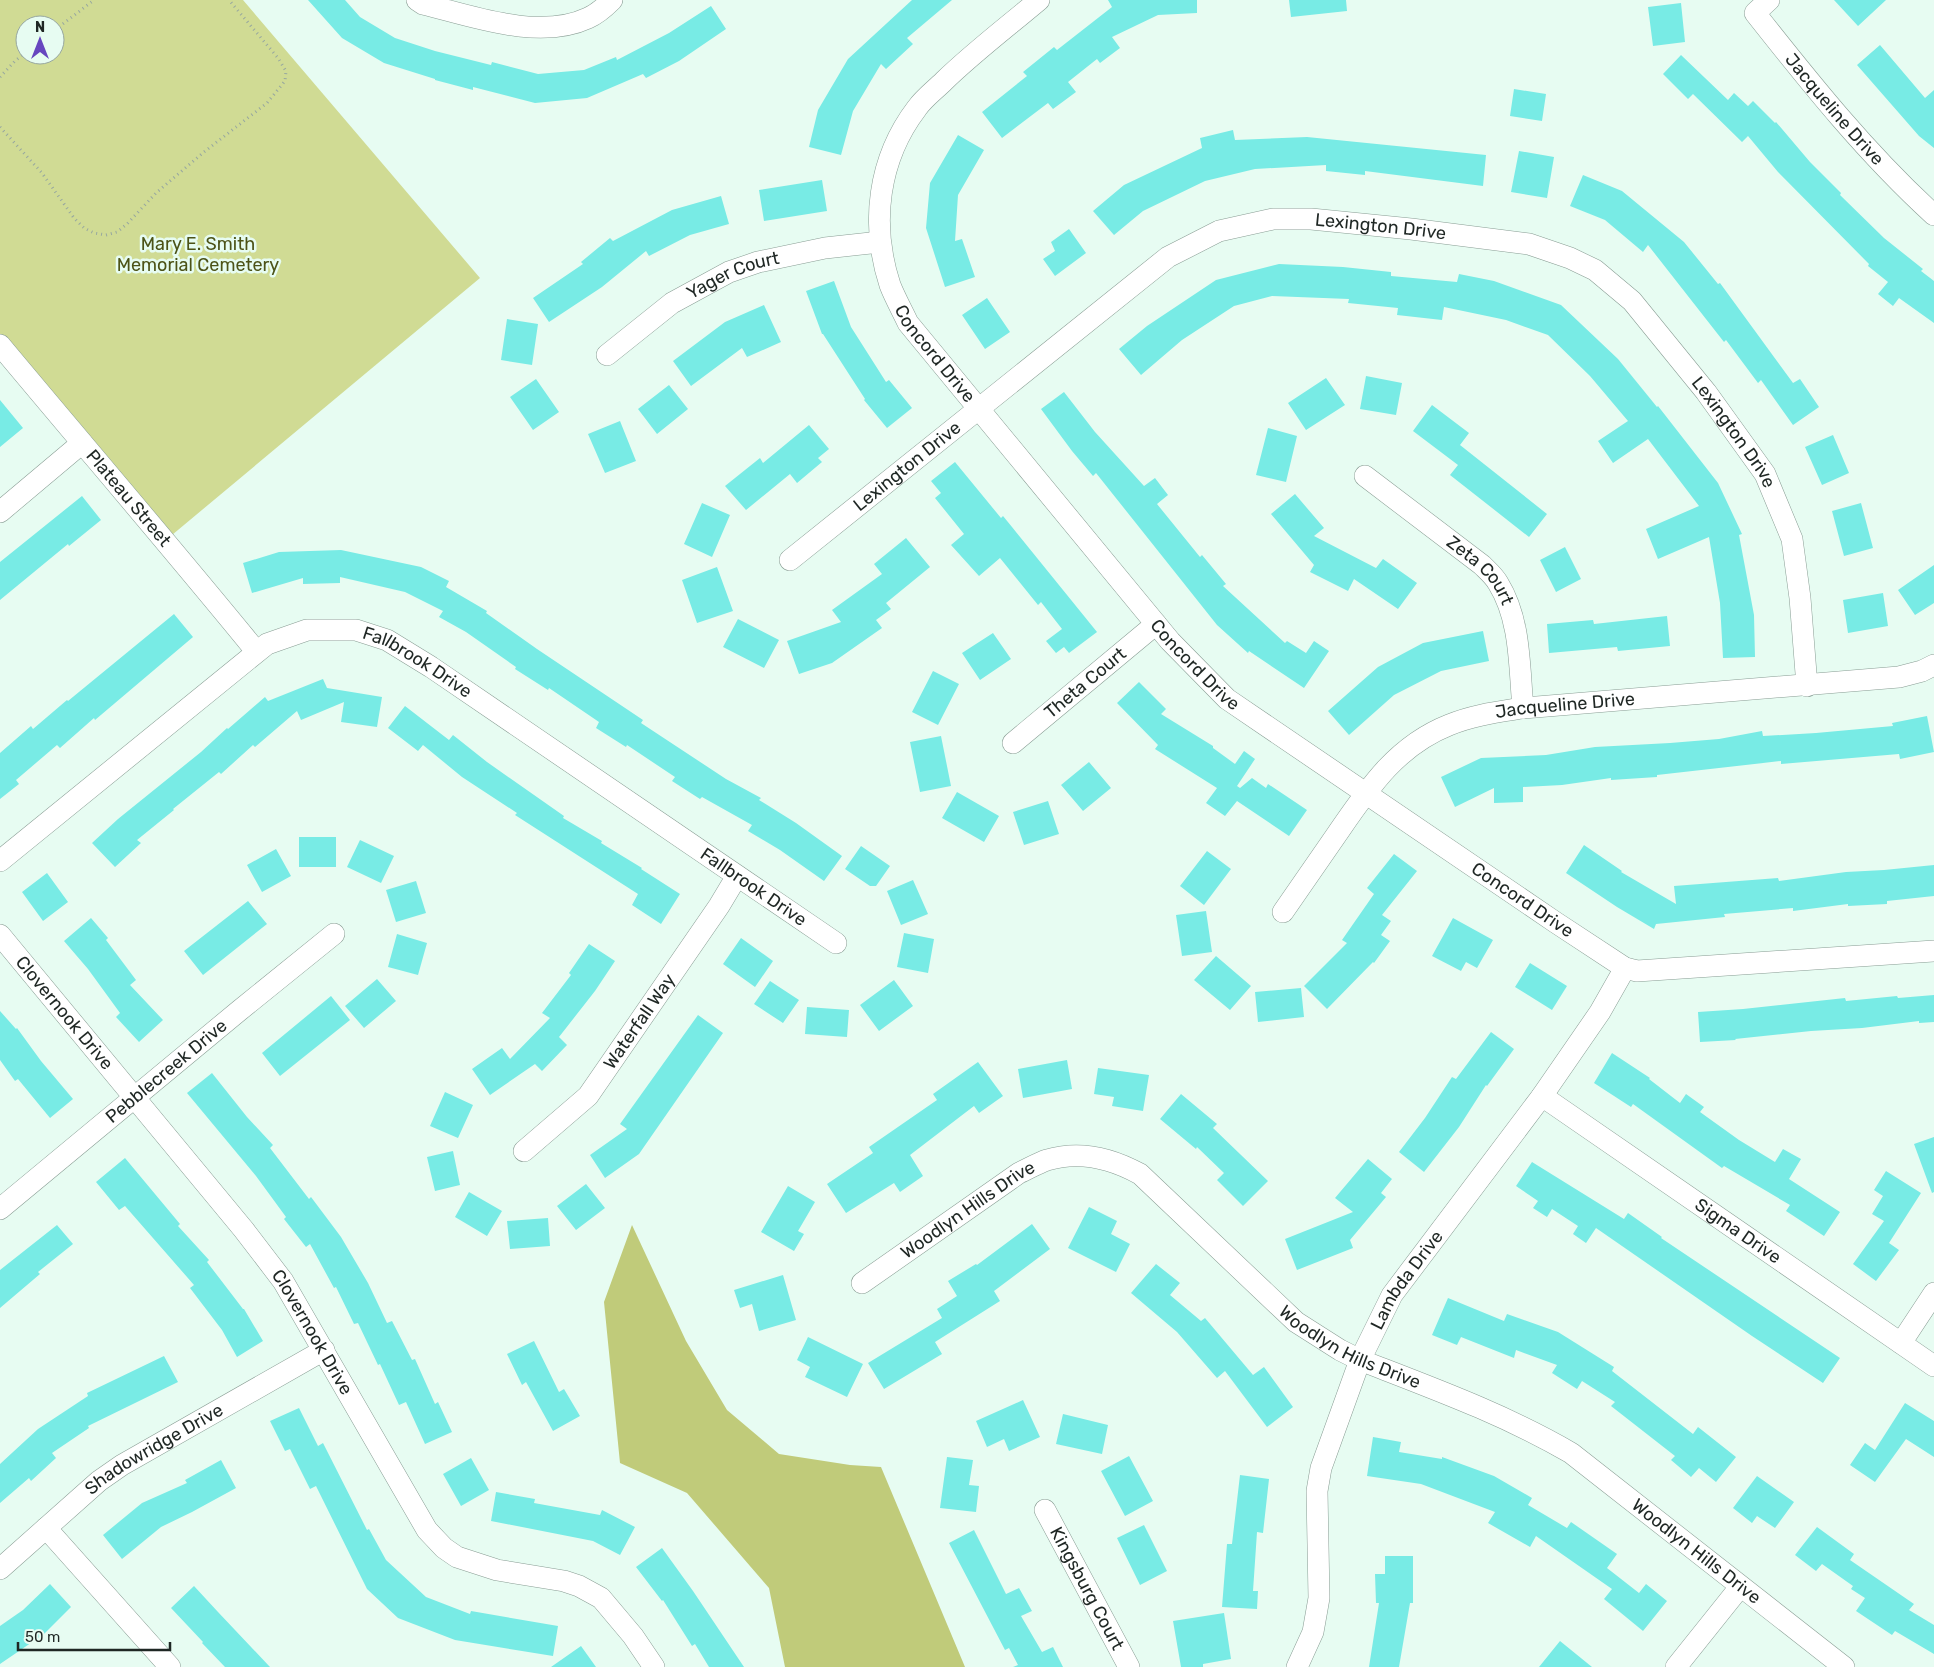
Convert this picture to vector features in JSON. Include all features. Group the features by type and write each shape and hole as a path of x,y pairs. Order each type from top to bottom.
{"street":[{"path":"417,0 423,4 459,13 526,27 569,25 602,10 612,0"},
{"name":"Concord Drive","path":"1040,0 965,61 917,107 893,147 880,193 880,242 885,270 908,323 1170,641 1227,699 1555,922 1626,968 1637,971 1934,951"},
{"name":"Jacqueline Drive","path":"1769,0 1754,13 1843,123 1903,187 1934,215"},
{"name":"Lexington Drive","path":"790,560 1168,257 1219,231 1273,219 1311,219 1411,228 1529,244 1570,258 1595,270 1632,301 1706,392 1765,474 1792,539 1800,598 1807,686"},
{"name":"Yager Court","path":"607,355 672,303 730,272 758,262 815,250 880,242"},
{"name":"Plateau Street","path":"0,345 166,540 256,651"},
{"path":"0,512 82,443"},
{"name":"Zeta Court","path":"1365,476 1482,565 1497,581 1507,599 1515,621 1523,708"},
{"name":"Theta Court","path":"1013,743 1156,624"},
{"name":"Fallbrook Drive","path":"0,861 256,651 267,644 307,630 356,630 387,640 431,667 836,943"},
{"name":"Jacqueline Drive","path":"1283,912 1377,777 1398,756 1425,737 1450,724 1477,716 1523,708 1899,677 1922,671 1934,665"},
{"name":"Waterfall Way","path":"524,1151 588,1096 719,906 737,876"},
{"name":"Pebblecreek Drive","path":"0,1209 334,934"},
{"name":"Clovernook Drive","path":"0,935 244,1230 283,1282 427,1530 444,1548 456,1557 497,1570 579,1586 601,1598 633,1636 654,1667"},
{"name":"Lambda Drive","path":"1297,1667 1313,1632 1319,1598 1317,1491 1321,1468 1360,1360 1392,1295 1542,1096 1600,1012 1626,968"},
{"name":"Sigma Drive","path":"1542,1096 1934,1366"},
{"name":"Woodlyn Hills Drive","path":"862,1283 1019,1173 1047,1160 1088,1156 1124,1165 1140,1174 1296,1322 1340,1350 1360,1360 1486,1410 1537,1433 1571,1453 1844,1667"},
{"path":"1901,1343 1934,1293"},
{"name":"Shadowridge Drive","path":"0,1569 99,1481 122,1465 324,1350"},
{"name":"Kingsburg Court","path":"1045,1510 1129,1667"},
{"path":"46,1528 170,1667"},
{"path":"1676,1667 1740,1587"}],"path":[{"path":"65,22 94,0"},
{"path":"0,127 42,173 74,218 84,228 94,233 106,235 117,232 156,193 267,103 285,81 286,71 278,58 229,0"},
{"path":"0,77 15,61"}],"green space":[{"name":"Mary E. Smith Memorial Cemetery","path":"0,0 243,0 480,278 166,540 0,345"},
{"path":"632,1225 686,1341 727,1410 779,1454 850,1465 881,1467 965,1667 785,1667 769,1588 687,1493 620,1463 604,1302"}],"building":[{"path":"308,0 345,0 360,17 395,38 435,51 491,65 492,62 538,74 584,70 616,57 617,60 669,33 711,6 726,29 679,61 646,78 643,74 587,98 535,103 473,87 473,90 435,80 384,63 342,38"},
{"path":"912,0 952,0 907,38 913,44 886,69 881,64 853,111 841,155 809,147 818,110 848,59"},
{"path":"1108,0 1197,0 1197,13 1158,15 1112,37 1120,48 1100,63 1097,59 1068,82 1076,92 1053,109 1048,103 1002,138 982,112 1027,76 1023,72 1054,47 1057,50 1112,7"},
{"path":"1289,0 1346,0 1347,11 1291,17"},
{"path":"1834,0 1886,0 1858,26"},
{"path":"1681,3 1685,42 1653,46 1648,7"},
{"path":"1880,45 1925,98 1934,90 1934,148 1919,136 1857,65"},
{"path":"1681,55 1728,100 1734,93 1748,106 1753,101 1776,122 1810,162 1841,193 1840,195 1884,238 1923,269 1921,271 1934,281 1934,323 1899,298 1893,306 1878,294 1888,282 1868,266 1869,264 1778,172 1748,136 1742,142 1693,94 1688,99 1663,74"},
{"path":"1514,89 1546,94 1542,121 1510,116"},
{"path":"1233,130 1235,140 1307,137 1486,155 1483,186 1365,171 1365,175 1326,171 1326,165 1255,169 1205,181 1143,211 1114,235 1093,211 1124,185 1202,148 1200,138"},
{"path":"958,135 984,150 958,195 955,241 962,239 975,277 945,287 926,228 930,183"},
{"path":"1519,151 1554,157 1547,198 1511,192"},
{"path":"1583,175 1622,191 1684,242 1718,284 1720,283 1793,383 1800,379 1819,407 1793,425 1761,380 1758,383 1726,340 1724,342 1648,245 1643,252 1605,220 1570,206"},
{"path":"822,180 827,211 764,221 759,190"},
{"path":"721,196 729,224 690,235 649,256 646,251 602,287 549,322 533,298 583,264 581,262 610,238 613,241 672,210"},
{"path":"1069,229 1086,253 1055,276 1043,259 1055,251 1051,242"},
{"path":"1279,264 1343,267 1391,272 1391,276 1457,282 1459,274 1494,281 1561,305 1618,359 1658,406 1718,483 1742,534 1739,535 1754,615 1755,657 1723,658 1720,603 1709,537 1658,559 1646,529 1699,506 1648,439 1613,463 1598,441 1628,421 1590,376 1548,335 1506,320 1444,307 1442,320 1397,315 1398,308 1348,303 1349,299 1272,296 1234,306 1182,340 1141,375 1119,349 1147,326 1216,280"},
{"path":"834,281 851,327 886,382 889,380 912,408 887,428 864,400 822,334 806,291"},
{"path":"987,298 1010,332 985,349 962,315"},
{"path":"764,305 781,342 747,357 742,348 691,386 673,361 725,322"},
{"path":"507,319 538,324 532,365 501,360"},
{"path":"1366,376 1402,383 1396,415 1360,409"},
{"path":"1326,378 1345,405 1306,430 1288,403"},
{"path":"536,379 559,412 533,430 510,397"},
{"path":"669,385 688,409 657,434 638,409"},
{"path":"1064,392 1095,432 1144,486 1155,478 1168,495 1157,504 1200,557 1202,555 1226,584 1223,586 1285,643 1287,641 1306,653 1314,641 1329,651 1304,688 1249,651 1248,653 1217,625 1096,473 1093,476 1072,451 1041,409"},
{"path":"0,400 23,428 0,447"},
{"path":"1432,405 1469,433 1460,445 1547,514 1529,537 1450,475 1458,465 1413,431"},
{"path":"620,421 636,461 605,473 588,434"},
{"path":"809,425 829,449 818,458 822,462 797,483 790,474 746,510 725,486 760,458 763,463"},
{"path":"1268,428 1297,436 1286,482 1256,475"},
{"path":"1833,435 1849,473 1822,485 1805,447"},
{"path":"955,462 1001,518 1003,516 1097,632 1069,653 1064,647 1056,653 1046,641 1062,629 1041,602 1038,605 1000,558 979,576 951,545 964,534 935,498 941,493 931,481"},
{"path":"1295,494 1324,528 1314,536 1376,568 1383,559 1417,583 1398,609 1354,579 1348,591 1310,572 1314,565 1271,514"},
{"path":"82,496 101,520 69,546 68,544 0,600 0,562"},
{"path":"702,503 730,515 712,557 684,544"},
{"path":"1861,503 1873,548 1844,556 1832,511"},
{"path":"906,538 930,567 886,603 891,609 876,620 882,628 832,663 799,674 787,641 841,622 832,610 882,574 874,564"},
{"path":"1565,547 1581,579 1556,592 1540,560"},
{"path":"341,550 421,567 449,581 446,587 487,611 486,613 537,649 643,720 641,723 726,779 761,798 759,800 796,823 842,856 824,881 780,850 748,831 752,825 702,797 700,799 672,781 675,777 627,745 626,747 596,728 599,722 549,688 548,690 515,669 516,667 466,632 439,617 443,611 405,592 340,577 340,583 303,584 303,578 252,593 243,563 279,552"},
{"path":"1934,565 1934,603 1915,615 1898,590"},
{"path":"717,567 733,611 697,623 682,580"},
{"path":"1883,593 1888,626 1848,633 1843,600"},
{"path":"174,614 193,637 60,748 57,745 16,780 19,784 0,799 0,753 31,726 33,729"},
{"path":"1667,616 1670,646 1618,651 1617,647 1549,653 1547,624 1593,620 1594,624"},
{"path":"738,619 779,640 764,668 723,647"},
{"path":"1483,631 1489,661 1441,671 1394,695 1349,735 1328,711 1378,667 1423,643"},
{"path":"993,633 1011,659 980,680 962,653"},
{"path":"933,671 959,684 938,725 912,712"},
{"path":"323,679 327,688 382,697 377,727 341,722 344,702 301,720 297,711 255,747 253,745 221,774 219,772 173,809 137,840 141,843 115,867 92,843 118,819 265,697 268,701"},
{"path":"1139,682 1166,709 1161,714 1213,746 1213,748 1235,764 1244,751 1255,759 1237,786 1240,788 1252,778 1266,788 1268,784 1307,810 1289,836 1237,801 1225,816 1206,803 1217,788 1155,749 1158,745 1117,703"},
{"path":"405,706 449,740 453,735 487,762 564,816 563,818 602,841 601,843 680,894 661,924 632,905 638,894 515,815 517,813 462,777 423,745 418,751 388,728"},
{"path":"1927,716 1934,752 1900,759 1899,754 1781,764 1781,761 1657,775 1657,777 1611,780 1611,778 1562,785 1523,787 1523,802 1494,803 1494,788 1455,807 1441,777 1481,758 1546,755 1595,747 1719,739 1762,731 1763,736 1893,726 1892,723"},
{"path":"941,736 951,786 920,792 910,742"},
{"path":"1089,762 1111,788 1083,811 1061,785"},
{"path":"957,792 999,816 984,842 942,818"},
{"path":"1048,801 1059,834 1024,845 1013,812"},
{"path":"299,837 336,837 336,867 299,867"},
{"path":"360,840 394,856 381,883 347,867"},
{"path":"1584,845 1621,872 1676,904 1674,886 1778,878 1779,881 1846,872 1934,865 1934,896 1887,901 1887,904 1848,906 1848,904 1793,911 1793,908 1724,914 1725,917 1656,924 1654,929 1566,873"},
{"path":"861,846 890,866 876,886 870,886 845,869"},
{"path":"276,849 291,876 262,892 247,865"},
{"path":"1207,851 1231,869 1204,905 1180,886"},
{"path":"1394,854 1417,871 1382,915 1391,921 1381,935 1390,941 1374,963 1327,1009 1304,986 1347,943 1342,940 1374,894 1367,888"},
{"path":"47,873 68,902 43,921 22,892"},
{"path":"913,880 928,914 901,925 887,891"},
{"path":"416,881 426,913 396,922 386,890"},
{"path":"248,901 267,924 203,975 184,951"},
{"path":"1206,911 1212,952 1182,956 1176,915"},
{"path":"91,918 108,938 106,940 136,980 130,985 163,1020 139,1042 116,1017 120,1013 88,969 64,941"},
{"path":"1453,918 1493,940 1477,968 1466,962 1461,971 1432,956"},
{"path":"904,933 934,939 928,973 897,967"},
{"path":"397,934 427,943 418,975 388,967"},
{"path":"741,938 773,961 755,987 723,964"},
{"path":"589,944 615,961 595,991 559,1037 567,1045 542,1071 535,1064 490,1095 472,1069 502,1048 510,1059 550,1018 542,1013 571,975 569,973"},
{"path":"1216,956 1251,986 1230,1010 1194,980"},
{"path":"1530,963 1567,986 1552,1010 1515,987"},
{"path":"377,979 396,1001 364,1028 345,1006"},
{"path":"894,980 913,1006 879,1031 860,1005"},
{"path":"770,981 799,1000 783,1023 754,1004"},
{"path":"1301,988 1304,1017 1258,1022 1255,992"},
{"path":"1934,995 1934,1022 1919,1023 1919,1021 1862,1028 1700,1042 1698,1012 1845,998 1846,1001 1897,996 1898,998"},
{"path":"331,996 350,1020 280,1076 262,1053"},
{"path":"807,1007 849,1010 847,1037 805,1034"},
{"path":"0,1011 17,1028 41,1061 73,1099 50,1118 18,1079 15,1081 0,1060"},
{"path":"698,1015 723,1033 639,1154 605,1178 590,1155 627,1129 620,1124"},
{"path":"1491,1032 1514,1049 1486,1085 1459,1127 1424,1172 1399,1152 1425,1118 1452,1077 1456,1079"},
{"path":"1612,1053 1650,1078 1680,1103 1686,1094 1704,1107 1700,1112 1739,1140 1775,1162 1783,1149 1801,1159 1789,1179 1840,1212 1824,1236 1786,1211 1790,1205 1724,1166 1722,1168 1633,1104 1631,1107 1594,1083"},
{"path":"1067,1060 1072,1089 1023,1098 1018,1069"},
{"path":"978,1062 1003,1096 979,1113 974,1106 910,1155 923,1176 900,1192 894,1183 846,1213 827,1184 873,1153 869,1147 937,1100 933,1094"},
{"path":"1098,1068 1149,1075 1143,1111 1112,1106 1114,1097 1094,1094"},
{"path":"212,1073 247,1117 273,1145 270,1148 341,1237 368,1283 387,1323 392,1321 412,1360 415,1359 435,1404 438,1402 452,1432 425,1444 406,1402 399,1405 358,1323 354,1324 336,1287 334,1288 310,1244 306,1247 284,1219 286,1217 256,1176 187,1093"},
{"path":"445,1092 473,1105 458,1138 430,1126"},
{"path":"1181,1094 1217,1124 1213,1128 1268,1181 1243,1206 1217,1180 1224,1173 1197,1147 1196,1149 1160,1119"},
{"path":"1934,1137 1934,1192 1932,1193 1914,1144"},
{"path":"453,1151 460,1185 435,1191 427,1157"},
{"path":"125,1158 180,1224 178,1226 209,1260 207,1262 244,1309 263,1341 237,1357 222,1330 190,1288 194,1285 125,1206 119,1210 96,1182"},
{"path":"1368,1159 1392,1179 1381,1193 1386,1197 1350,1240 1353,1248 1297,1270 1285,1239 1353,1212 1335,1198"},
{"path":"1532,1162 1624,1219 1628,1213 1661,1238 1840,1358 1823,1383 1596,1228 1586,1243 1573,1234 1578,1226 1552,1209 1547,1217 1533,1208 1538,1201 1516,1186"},
{"path":"1886,1171 1921,1193 1889,1243 1899,1250 1876,1281 1853,1264 1884,1221 1872,1214 1883,1196 1874,1190"},
{"path":"586,1184 605,1208 576,1230 557,1206"},
{"path":"788,1186 815,1202 798,1231 804,1234 794,1251 761,1232"},
{"path":"469,1192 502,1211 487,1236 455,1217"},
{"path":"1089,1207 1117,1221 1111,1234 1130,1244 1116,1272 1068,1248"},
{"path":"548,1218 550,1246 510,1249 507,1221"},
{"path":"1032,1224 1050,1249 994,1291 1000,1301 935,1342 942,1354 884,1389 868,1363 942,1318 937,1309 957,1296 948,1281 977,1265"},
{"path":"57,1225 73,1244 38,1272 40,1274 0,1308 0,1270"},
{"path":"1156,1264 1180,1283 1170,1295 1201,1321 1205,1318 1253,1375 1264,1367 1293,1407 1267,1427 1225,1371 1217,1378 1177,1332 1131,1293"},
{"path":"783,1275 796,1320 759,1331 752,1304 740,1308 734,1290"},
{"path":"1448,1298 1504,1321 1507,1314 1558,1332 1614,1367 1612,1371 1693,1434 1698,1427 1736,1457 1716,1482 1699,1468 1691,1477 1671,1460 1675,1456 1611,1406 1615,1402 1582,1381 1577,1389 1552,1373 1557,1365 1516,1350 1514,1358 1461,1337 1457,1345 1432,1335"},
{"path":"808,1337 863,1364 847,1397 805,1377 810,1367 797,1360"},
{"path":"534,1341 559,1392 564,1389 580,1416 553,1431 526,1382 522,1385 507,1354"},
{"path":"164,1356 178,1382 88,1426 89,1428 52,1453 56,1458 31,1481 29,1478 0,1503 0,1464 38,1429 88,1396 87,1393"},
{"path":"1023,1400 1040,1437 1009,1451 1004,1439 987,1447 976,1421"},
{"path":"1905,1403 1934,1421 1934,1457 1906,1439 1875,1482 1850,1465 1865,1443 1875,1450"},
{"path":"299,1408 318,1446 323,1443 367,1530 369,1529 386,1560 426,1597 470,1614 471,1611 558,1626 553,1656 455,1640 398,1618 367,1589 316,1486 310,1489 290,1449 285,1451 270,1421"},
{"path":"1063,1414 1108,1425 1102,1454 1056,1444"},
{"path":"1373,1437 1401,1442 1399,1452 1442,1459 1442,1457 1494,1476 1532,1498 1528,1505 1567,1528 1571,1522 1617,1554 1607,1568 1639,1593 1646,1584 1667,1601 1643,1631 1604,1599 1612,1589 1536,1536 1530,1547 1488,1523 1495,1512 1421,1484 1367,1476"},
{"path":"1129,1456 1153,1501 1125,1516 1101,1471"},
{"path":"947,1457 973,1460 969,1485 979,1486 976,1512 940,1508"},
{"path":"471,1458 489,1490 461,1506 443,1474"},
{"path":"221,1460 236,1488 161,1527 122,1559 103,1535 142,1503 187,1483 185,1480"},
{"path":"1240,1475 1269,1479 1263,1533 1257,1532 1253,1591 1258,1591 1257,1609 1222,1607 1227,1544 1232,1544"},
{"path":"1757,1476 1794,1502 1775,1528 1757,1516 1752,1523 1733,1508"},
{"path":"496,1492 535,1499 534,1503 600,1515 602,1510 635,1527 620,1555 593,1541 491,1521"},
{"path":"1144,1525 1167,1571 1140,1585 1117,1538"},
{"path":"1817,1527 1854,1554 1850,1560 1914,1604 1909,1610 1934,1625 1934,1654 1895,1631 1892,1635 1856,1611 1865,1598 1851,1589 1853,1586 1822,1564 1816,1571 1795,1555"},
{"path":"974,1530 1006,1594 1019,1588 1032,1611 1021,1616 1042,1652 1053,1647 1063,1667 1013,1667 1018,1665 1009,1648 1005,1650 949,1543"},
{"path":"662,1548 744,1667 709,1667 695,1644 692,1646 663,1600 636,1567"},
{"path":"1385,1556 1413,1556 1413,1603 1410,1603 1399,1667 1369,1667 1379,1603 1376,1603 1375,1574 1385,1574"},
{"path":"50,1584 71,1607 44,1634 0,1664 0,1626 23,1610"},
{"path":"194,1586 270,1667 225,1667 202,1643 171,1608"},
{"path":"1224,1613 1231,1659 1203,1664 1203,1667 1181,1667 1173,1621"},
{"path":"1560,1641 1592,1667 1539,1667"},
{"path":"581,1646 596,1667 551,1667"}]}
